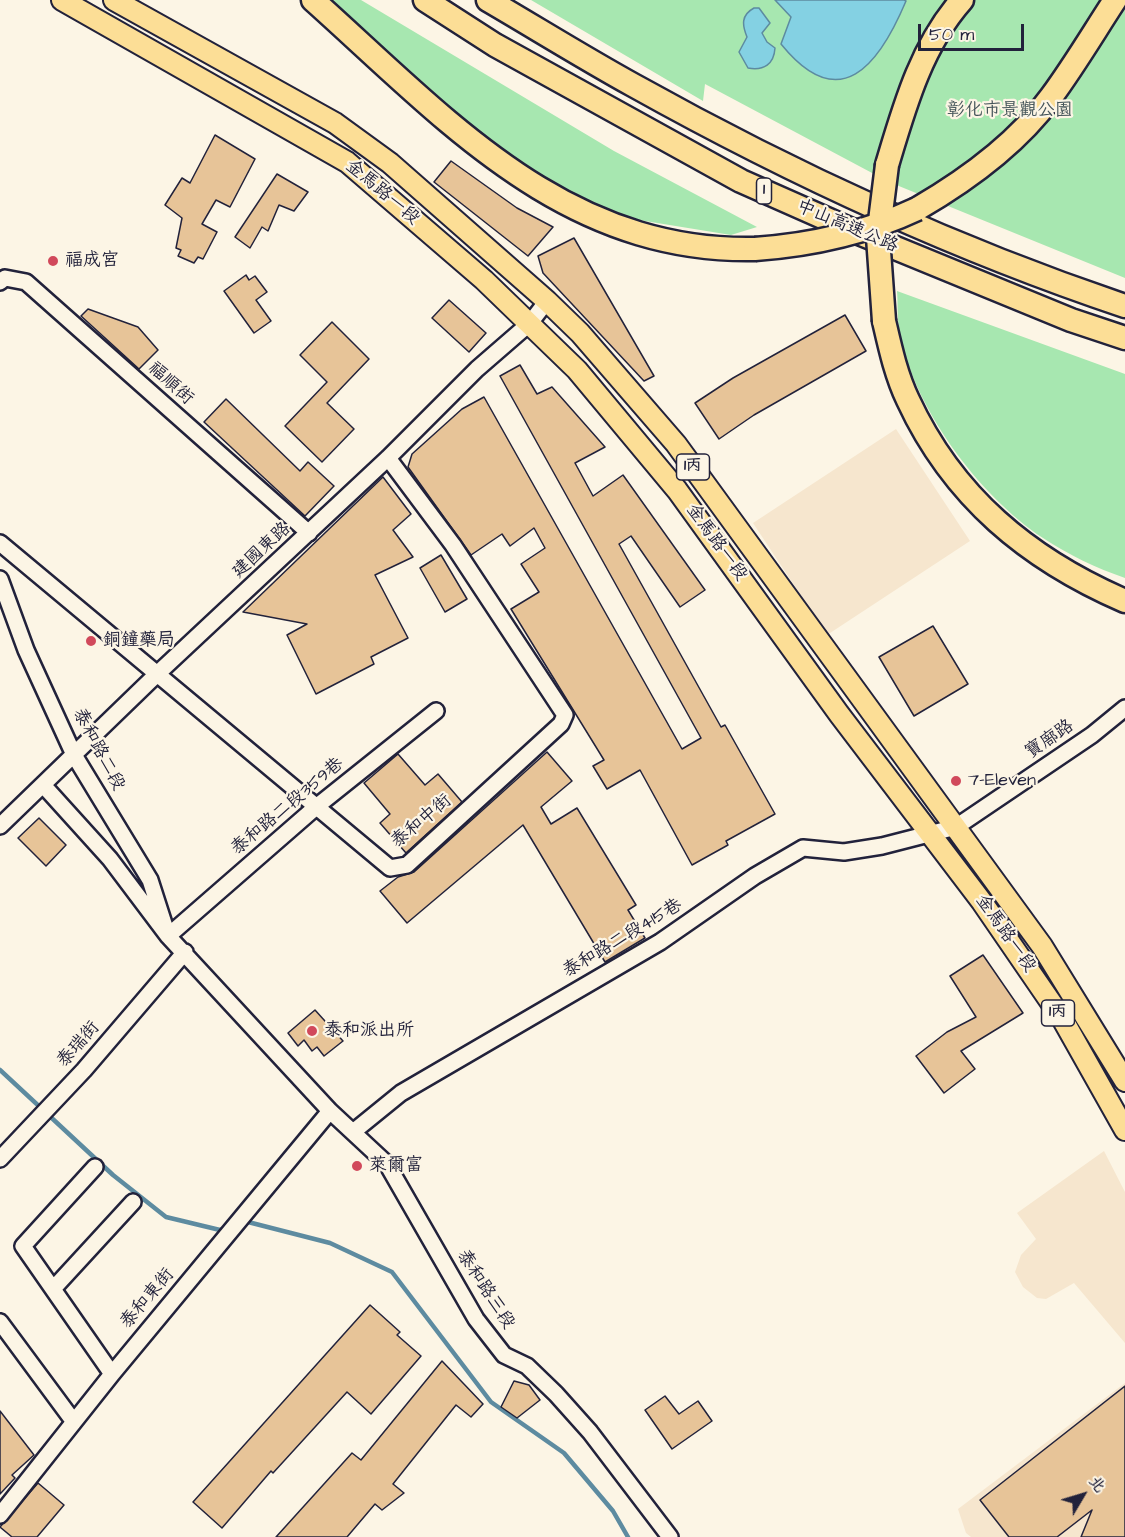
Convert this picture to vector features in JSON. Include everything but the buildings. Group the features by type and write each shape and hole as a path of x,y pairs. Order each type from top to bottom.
{"highway":[{"path":"313,0 453,125 504,165 554,199 635,234 691,247 728,250 783,247 827,240 888,223 941,196 986,163 1026,125 1050,98 1115,0"},
{"name":"中山高速公路","path":"425,0 495,45 741,181 854,231 1071,320 1125,338"},
{"name":"中山高速公路","path":"488,0 633,86 842,192 1035,275 1125,306"},
{"path":"962,0 952,11 924,57 902,112 887,165 878,237 878,272 884,321 894,361 917,417 932,444 964,489 1006,530 1043,559 1083,583 1125,601"}],"main road":[{"name":"金馬路一段","path":"62,0 347,162 484,280 585,379 677,490 839,714 931,832 988,911 1063,1020 1125,1130"},
{"name":"金馬路一段","path":"114,0 335,123 369,146 547,301 580,333 676,444 956,827 1042,946 1125,1081"}],"street":[{"name":"福順街","path":"0,282 5,279 26,282 309,533"},
{"name":"建國東路","path":"0,826 44,786 156,675 388,458 477,369 530,323 547,301"},
{"name":"泰和中街","path":"0,543 390,868 407,865 561,724 565,715 453,545 388,458"},
{"name":"泰和路二段","path":"0,579 26,650 74,755 150,880 168,936"},
{"name":"寶廍路","path":"931,832 956,827 1092,735 1125,708"},
{"name":"泰和路二段359巷","path":"168,936 316,807 436,711"},
{"name":"泰和路二段","path":"44,786 110,859 168,936 330,1111 353,1132"},
{"name":"泰和路二段415巷","path":"353,1132 400,1093 660,942 755,876 803,848 844,852 882,846 931,832"},
{"name":"泰瑞街","path":"0,1159 184,952"},
{"name":"泰和東街","path":"0,1515 112,1374 330,1111"},
{"name":"泰和路三段","path":"353,1132 387,1164 476,1319 504,1355 527,1366 563,1402 590,1432 670,1537"},
{"path":"95,1167 23,1246 112,1374"},
{"path":"53,1289 134,1202"},
{"path":"0,1322 74,1422"}],"shaded area":[{"path":"896,429 970,541 827,635 753,523"},
{"path":"1104,1151 1125,1192 1125,1343 1074,1283 1046,1299 1037,1298 1023,1287 1015,1272 1021,1255 1036,1239 1017,1213"},
{"path":"1125,1383 1125,1537 971,1537 966,1533 958,1509"}],"green space":[{"path":"333,0 361,0 614,151 757,227 731,235 602,214 513,163 323,8"},
{"name":"彰化市景觀公園","path":"531,0 1125,0 1125,278 889,182 705,84 703,101"},
{"path":"897,291 1125,374 1125,578 1083,561 1043,538 1019,520 972,473 933,417 918,387 906,357 899,328"}],"water":[{"path":"775,0 906,1 883,45 870,62 856,74 839,79 822,77 802,66 781,44 791,17"},
{"path":"754,8 759,8 770,23 762,33 767,42 775,48 773,58 767,65 754,69 748,68 739,52 747,37 744,28 745,17"}],"waterway":[{"path":"0,1070 113,1175 166,1217 220,1230 227,1228"},
{"path":"243,1223 248,1222 330,1243 392,1272 491,1402 564,1453 613,1511 628,1537"}],"place":[{"name":"福成宮","path":"53,261"},
{"name":"銅鐘藥局","path":"91,641"},
{"name":"7-Eleven","path":"956,781"},
{"name":"泰和派出所","path":"312,1031"},
{"name":"萊爾富","path":"357,1166"}]}
